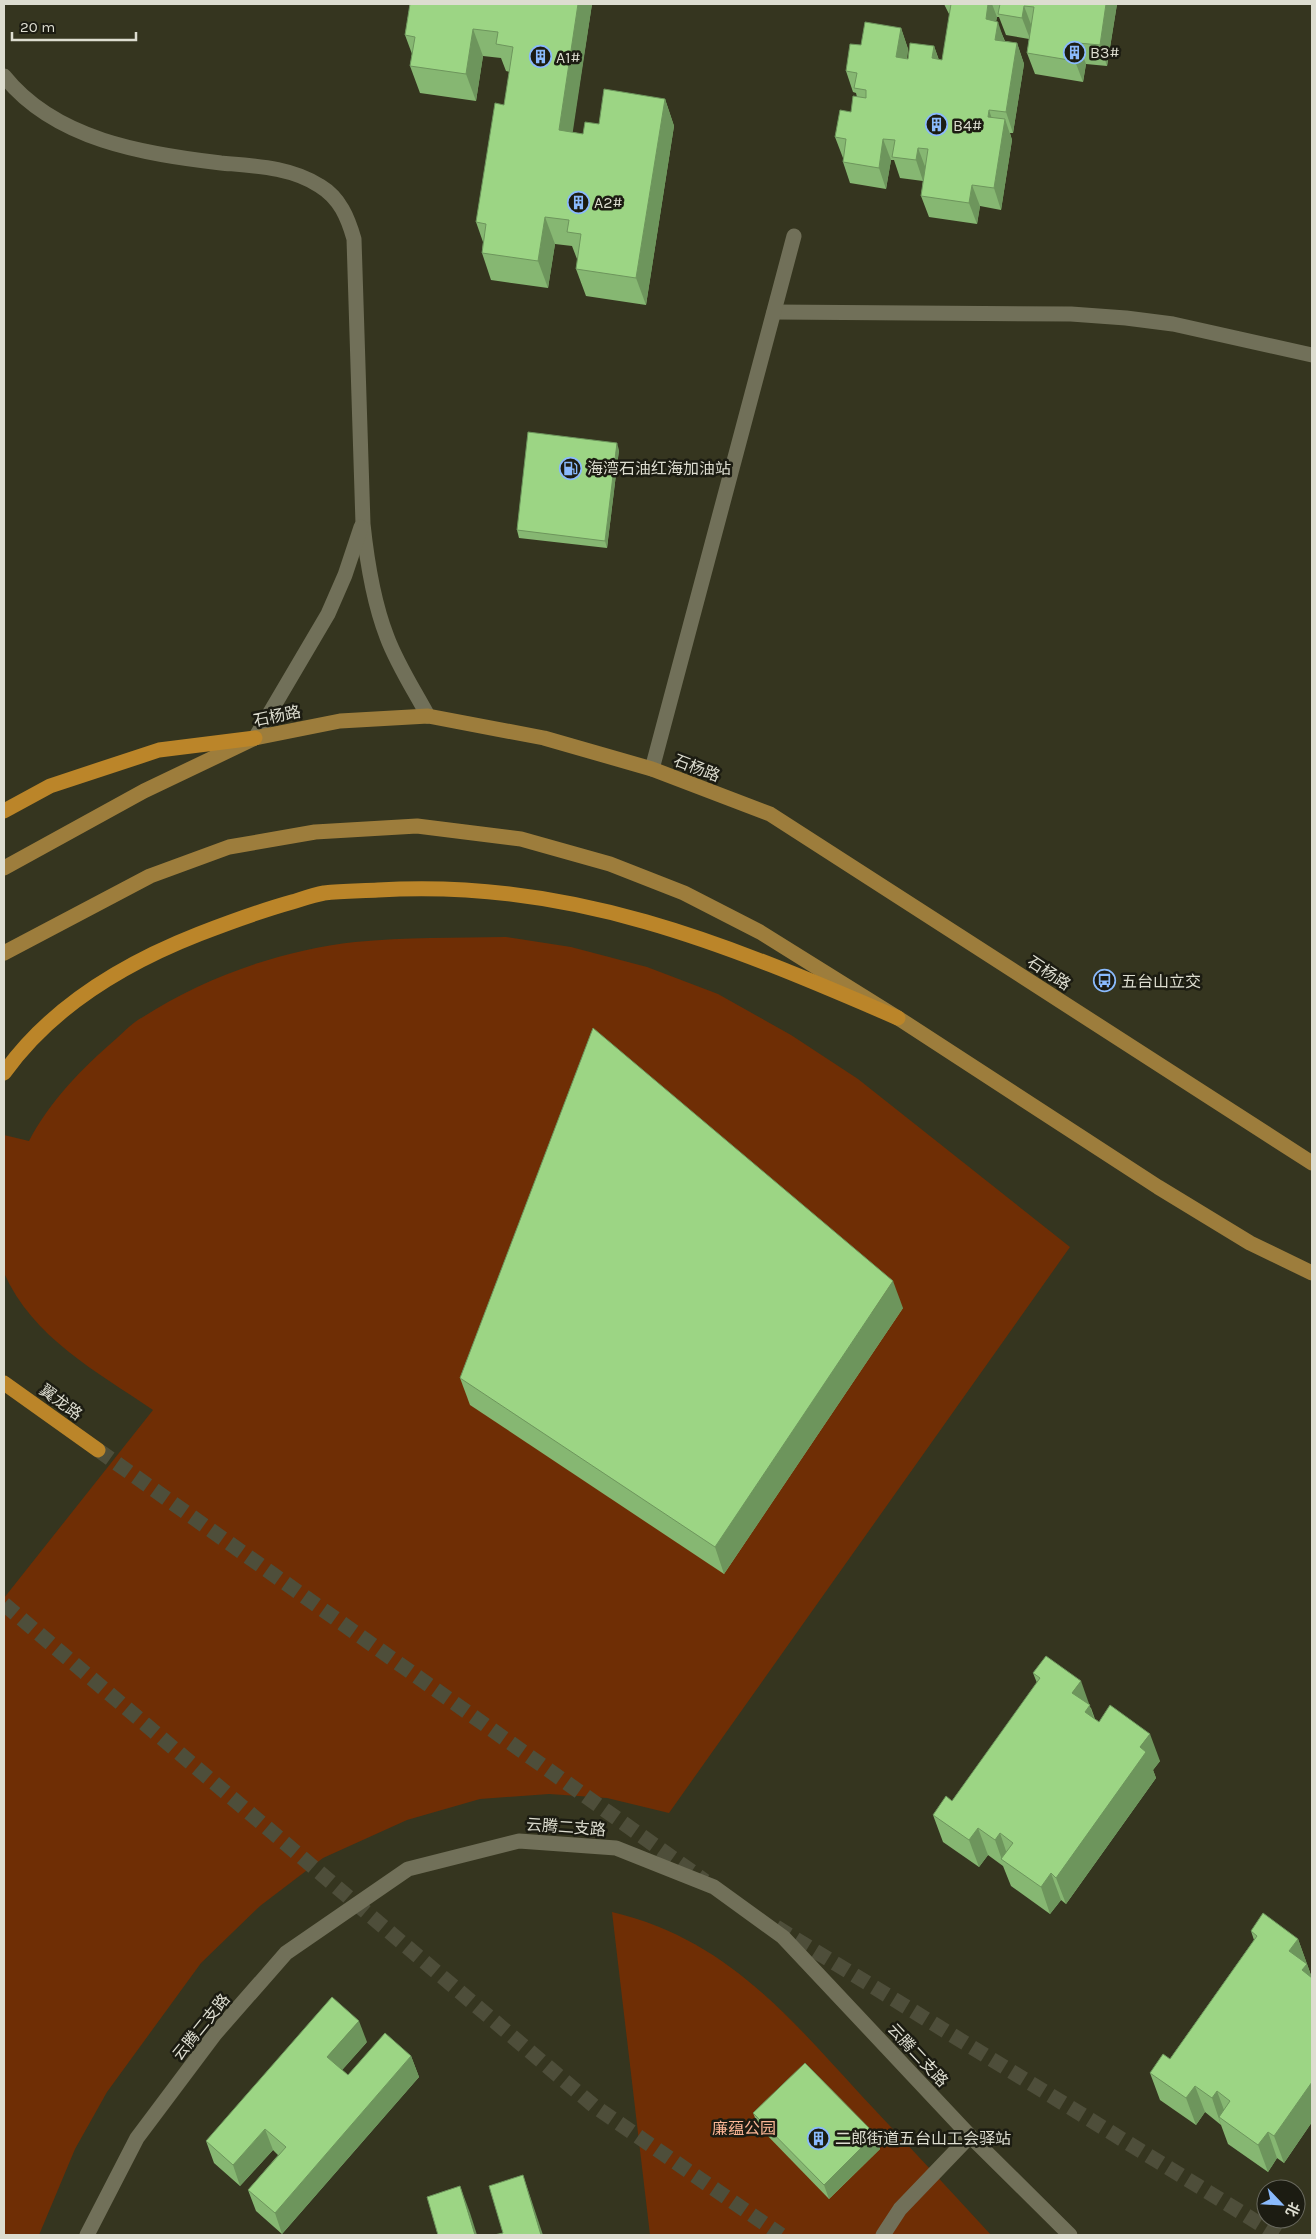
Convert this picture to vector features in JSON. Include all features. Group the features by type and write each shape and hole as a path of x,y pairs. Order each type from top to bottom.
{"highway":[{"path":"4,810 50,786 159,750 254,738"},
{"path":"4,1073 22,1048 64,1008 119,972 174,944 244,916 323,893 333,892 430,888 509,893 592,907 669,928 773,964 898,1018"},
{"name":"翼龙路","path":"4,1383 98,1450"}],"main road":[{"name":"石杨路","path":"4,868 144,791 254,738 340,721 428,716 544,738 652,770 770,814 1312,1162"},
{"path":"4,953 150,876 229,847 315,832 417,826 521,839 610,864 684,893 760,932 898,1018 1158,1187 1250,1243 1312,1274"}],"street":[{"path":"4,76 35,108 61,122 104,140 142,152 280,169 321,186 336,199 347,218 354,239 363,524 374,596 387,639 428,716"},
{"path":"652,770 794,236"},
{"path":"774,312 1071,314 1126,318 1173,324 1312,355"},
{"path":"254,738 328,614 345,575 363,524"},
{"name":"云腾二支路","path":"87,2235 137,2138 215,2034 286,1953 408,1869 519,1841 616,1848 714,1887 783,1937 970,2136 1070,2235"},
{"path":"882,2235 900,2209 970,2136"}],"green space":[{"path":"506,937 571,947 647,967 718,994 791,1035 858,1079 1070,1247 669,1813 607,1798 549,1794 480,1799 407,1820 323,1858 260,1906 201,1963 107,2092 75,2149 39,2235 4,2235 4,1598 153,1410 88,1367 68,1351 49,1335 16,1296 4,1273 4,1135 29,1141 37,1126 68,1086 91,1061 129,1027 167,1003 218,978 300,951 355,942 393,939"},
{"name":"廉蕴公园","path":"612,1912 651,1924 687,1940 720,1960 750,1982 806,2035 991,2235 650,2235"}],"building":[{"path":"410,4 578,4 559,130 583,134 585,122 599,124 604,89 665,99 636,278 576,269 581,234 567,232 569,220 545,217 538,261 482,253 486,224 476,222 495,103 504,105 513,47 496,44 498,32 473,29 466,74 410,66 415,37 405,35"},
{"name":"B4#","path":"951,4 988,4 986,19 998,22 995,40 1017,43 1006,112 989,110 988,117 1005,119 994,188 972,185 969,203 921,196 928,149 918,148 916,160 892,157 895,140 883,139 879,168 843,162 846,139 835,137 840,110 851,112 853,96 866,98 866,90 854,88 857,73 846,71 850,44 861,45 865,22 901,28 896,57 908,59 910,43 934,46 932,58 942,60"},
{"path":"1000,4 1106,4 1100,45 1078,43 1075,61 1027,53 1034,7 1024,6 1022,18 998,14"},
{"path":"528,432 617,443 605,541 517,530"},
{"path":"593,1028 893,1281 715,1547 460,1378"},
{"path":"1046,1656 1081,1681 1072,1693 1090,1705 1085,1712 1099,1722 1110,1705 1150,1734 1140,1747 1146,1752 1056,1878 1051,1873 1041,1887 1001,1859 1013,1843 1000,1833 995,1840 978,1828 969,1840 933,1815 946,1796 952,1801 1040,1678 1033,1673"},
{"path":"1263,1913 1298,1939 1289,1951 1307,1964 1302,1970 1312,1978 1312,2082 1274,2136 1268,2132 1258,2145 1219,2117 1230,2101 1217,2091 1212,2098 1195,2086 1186,2098 1150,2073 1163,2054 1170,2059 1257,1936 1251,1931"},
{"path":"332,1997 359,2021 327,2057 348,2075 385,2033 411,2056 275,2213 248,2190 286,2147 265,2129 233,2165 206,2141"},
{"name":"二郎街道五台山工会驿站","path":"805,2063 875,2134 824,2185 753,2113"},
{"path":"523,2175 541,2235 494,2235 503,2233 489,2186"},
{"path":"460,2186 475,2235 438,2235 427,2197"}],"tunnel":[{"path":"98,1450 705,1881"},
{"path":"4,1604 594,2106 781,2235"},
{"path":"776,1927 1278,2235"}],"place":[{"name":"B3#","path":"1074,52"},
{"name":"A1#","path":"540,57"},
{"name":"B4#","path":"937,125"},
{"name":"A2#","path":"578,202"},
{"name":"海湾石油红海加油站","path":"571,468"},
{"name":"五台山立交","path":"1105,981"},
{"name":"二郎街道五台山工会驿站","path":"819,2138"}]}
